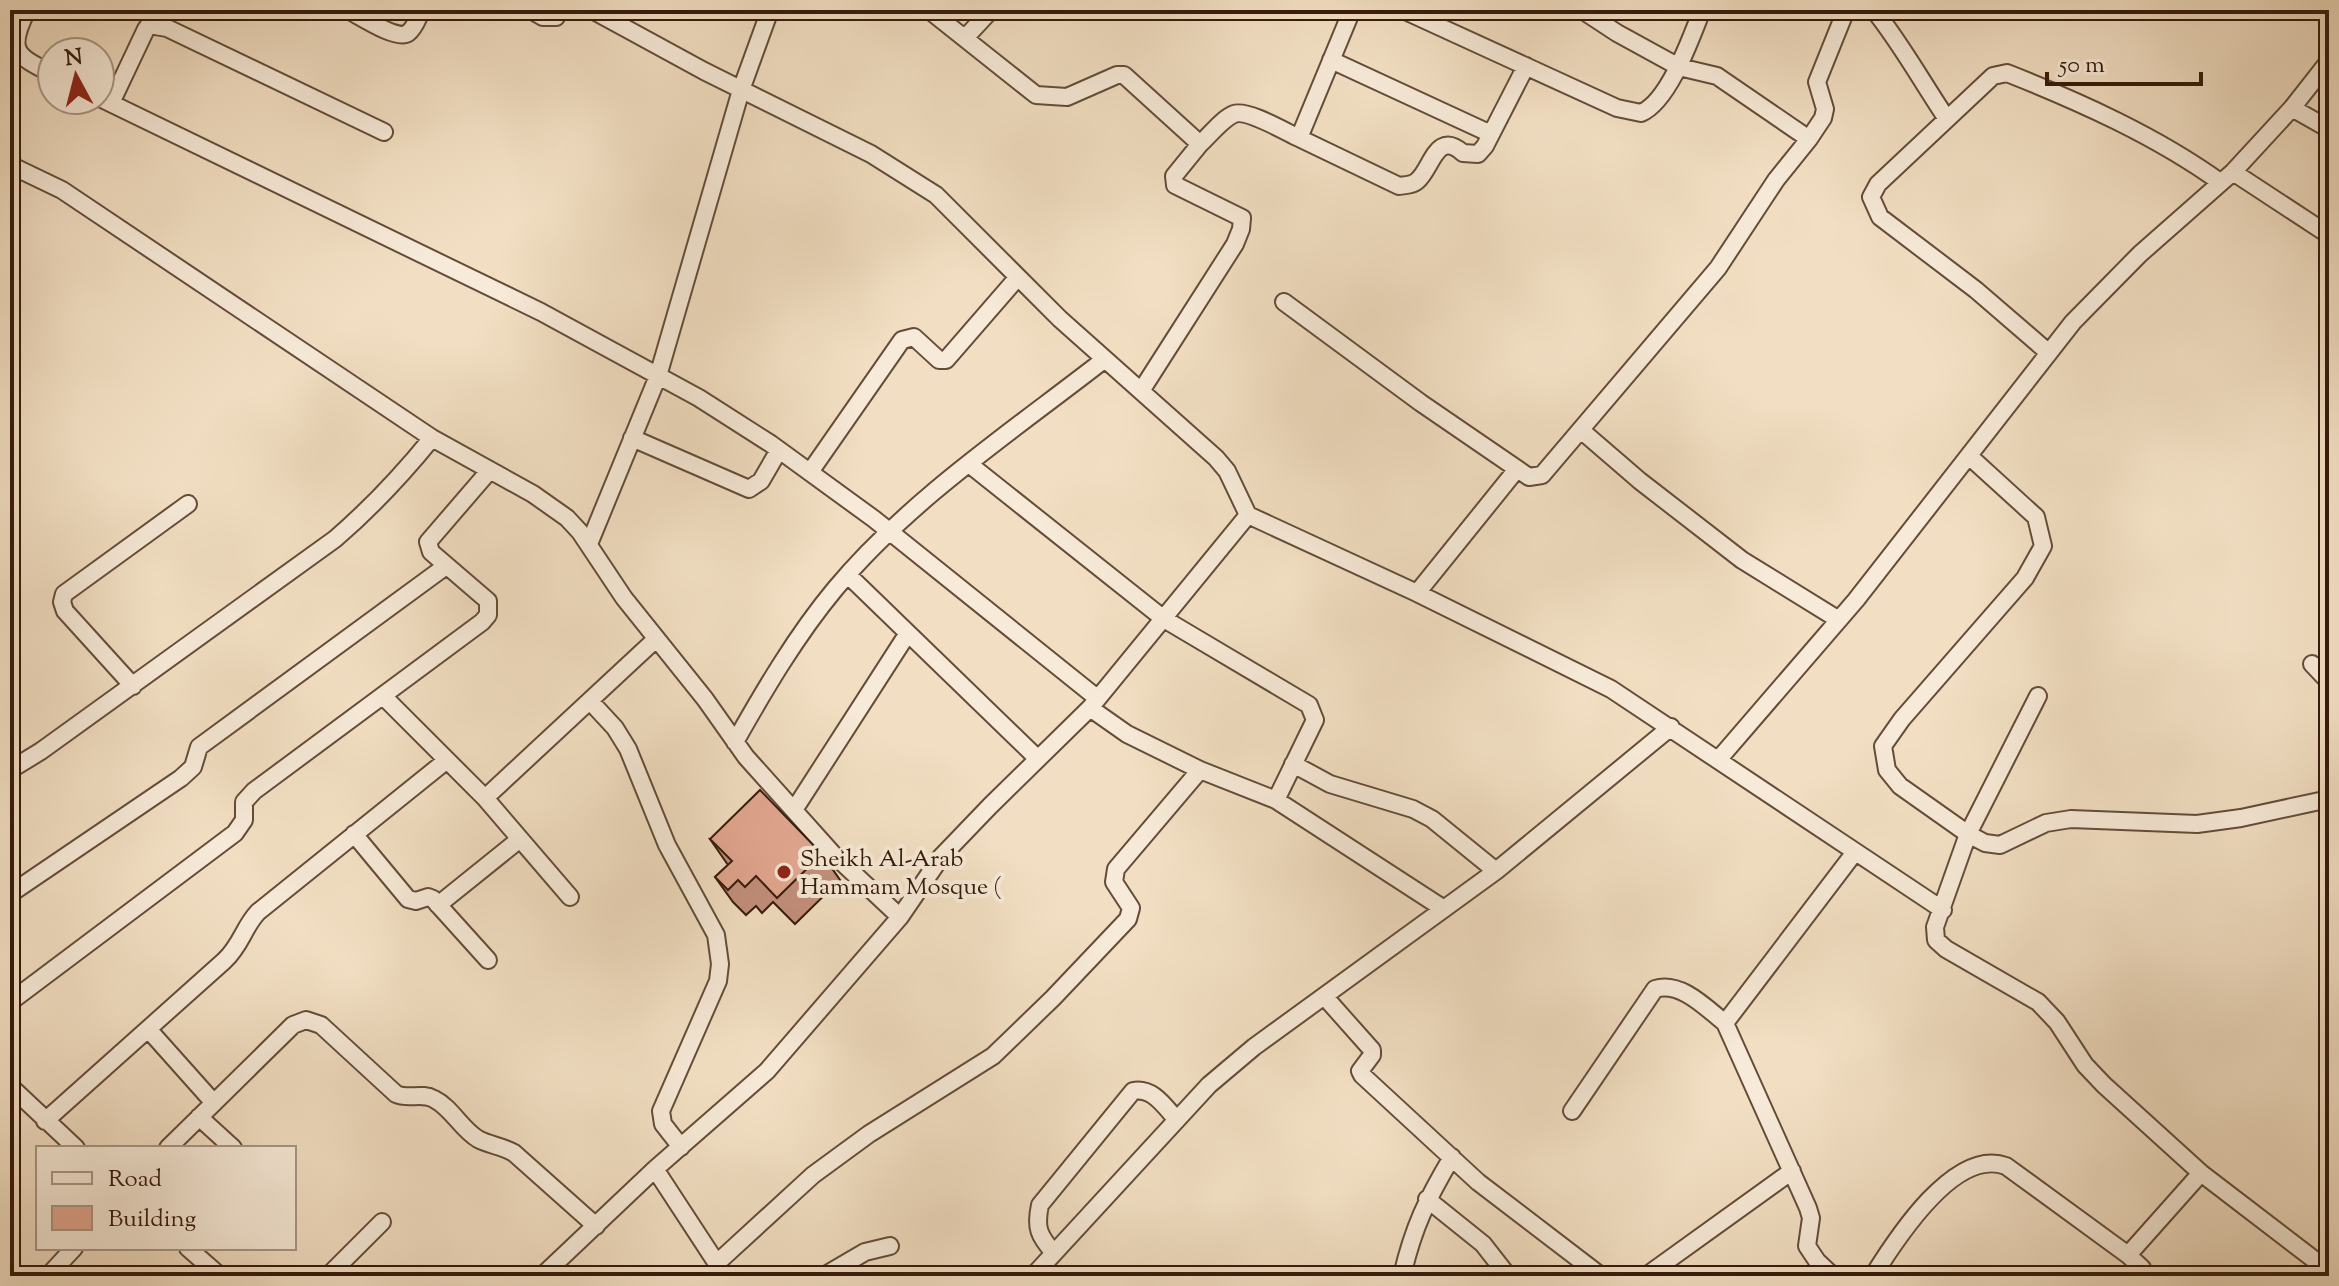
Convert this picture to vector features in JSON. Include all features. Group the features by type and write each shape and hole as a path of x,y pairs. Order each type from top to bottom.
{"street":[{"path":"27,10 16,41 17,52 36,66"},
{"path":"348,10 392,34 404,35 422,10"},
{"path":"531,10 548,18 556,17 560,10"},
{"path":"592,10 741,90 871,154 936,195 1018,277 1227,471 1248,515 1417,593 1611,689 1943,910"},
{"path":"589,544 658,376 741,90 770,10"},
{"path":"929,10 1036,95 1067,97 1117,75 1124,75 1200,144"},
{"path":"965,38 991,10"},
{"path":"1299,138 1352,10"},
{"path":"1403,10 1617,108 1641,113 1652,106 1679,67 1702,10"},
{"path":"1582,10 1679,67 1717,76 1809,139"},
{"path":"1284,302 1517,469 1529,477 1542,475 1718,268 1776,180 1823,118 1825,109 1817,82 1846,10"},
{"path":"1874,10 1907,53 1913,68 1947,119"},
{"path":"116,81 146,29 149,25 156,25 384,132"},
{"path":"1331,60 1491,134"},
{"path":"1718,760 1839,620 2073,322 2227,177 2292,108 2329,61"},
{"path":"1141,391 1235,244 1241,229 1242,218 1235,213 1178,188 1173,182 1174,176 1200,144 1229,117 1240,113 1252,116 1399,186 1417,181 1439,148 1445,146 1457,148 1463,153 1478,154 1526,66"},
{"path":"2049,353 1976,290 1880,217 1872,204 1871,197 1878,184 1993,76 2007,73 2144,135 2227,177 2329,235"},
{"path":"116,105 541,312 699,398 779,450 889,531 1127,734 1200,770 1276,800 1444,909"},
{"path":"2292,108 2329,129"},
{"path":"10,165 62,190 432,438 533,494 567,518 735,742 833,854 900,917"},
{"path":"810,472 902,340 914,337 939,360 946,360 1018,277"},
{"path":"735,742 776,670 848,575 889,531 969,464 1105,359"},
{"path":"1582,431 1640,481 1742,560 1839,620"},
{"path":"10,770 133,686 335,539 403,474 432,438"},
{"path":"632,438 749,489 761,481 779,450"},
{"path":"1969,456 2036,517 2043,546 2025,578 1902,719 1883,746 1887,770 1900,786 1968,834 1985,843 2000,845 2046,823 2071,819 2197,824 2329,799"},
{"path":"969,464 1164,619 1309,705 1314,711 1315,720 1276,800"},
{"path":"1417,593 1517,469"},
{"path":"10,1002 229,838 242,826 243,808 248,797 488,615 488,601 431,552 428,542 490,470"},
{"path":"133,686 65,611 62,602 64,594 188,504"},
{"path":"542,1276 655,1169 767,1071 900,917 941,857 1094,703 1248,515"},
{"path":"10,894 181,778 193,767 199,747 446,566"},
{"path":"848,575 1038,759"},
{"path":"794,810 908,633"},
{"path":"485,798 656,639"},
{"path":"2312,664 2329,682"},
{"path":"383,696 485,798 570,897"},
{"path":"2038,696 1968,834 1934,932 1940,945 2038,1002 2057,1022 2085,1065 2104,1085 2201,1173 2329,1271"},
{"path":"590,701 615,728 628,749 667,845 716,935 720,964 718,981 661,1111 663,1124 681,1147"},
{"path":"1033,1276 1209,1085 1254,1047 1496,871 1671,727"},
{"path":"45,1121 232,953 241,944 250,921 258,912 447,760"},
{"path":"1293,764 1330,784 1413,809 1432,819 1496,871"},
{"path":"655,1169 721,1270 813,1175 869,1134 993,1056 1053,998 1128,919 1131,908 1114,882 1116,869 1200,770"},
{"path":"354,834 408,899 416,901 428,897 488,960"},
{"path":"438,905 520,839"},
{"path":"1725,1023 1855,852"},
{"path":"1572,1111 1655,989 1672,987 1683,992 1725,1023 1811,1218 1807,1246 1833,1276"},
{"path":"1324,996 1372,1050 1361,1073 1478,1182 1601,1276"},
{"path":"170,1146 293,1025 306,1020 321,1025 396,1094 401,1097 430,1097 438,1101 476,1137 514,1153 596,1226"},
{"path":"148,1029 214,1103"},
{"path":"10,1086 74,1146"},
{"path":"1054,1253 1039,1235 1037,1221 1040,1205 1133,1091 1141,1089 1152,1093 1177,1120"},
{"path":"199,1117 231,1146"},
{"path":"1402,1276 1410,1238 1427,1199 1452,1157"},
{"path":"1873,1276 1898,1235 1932,1196 1980,1163 2006,1166 2128,1255 2142,1268 2141,1276"},
{"path":"1646,1276 1792,1171"},
{"path":"2128,1255 2201,1173"},
{"path":"1427,1199 1483,1244 1508,1276"},
{"path":"328,1276 382,1222"},
{"path":"824,1276 865,1252 890,1246"},
{"path":"48,1276 72,1250"},
{"path":"190,1250 209,1273"}],"building":[{"path":"760,790 822,854 777,898 756,876 745,887 738,880 728,890 715,877 732,861 710,839"}],"place":[{"name":"Sheikh Al-Arab Hammam Mosque (","path":"784,872"}]}
